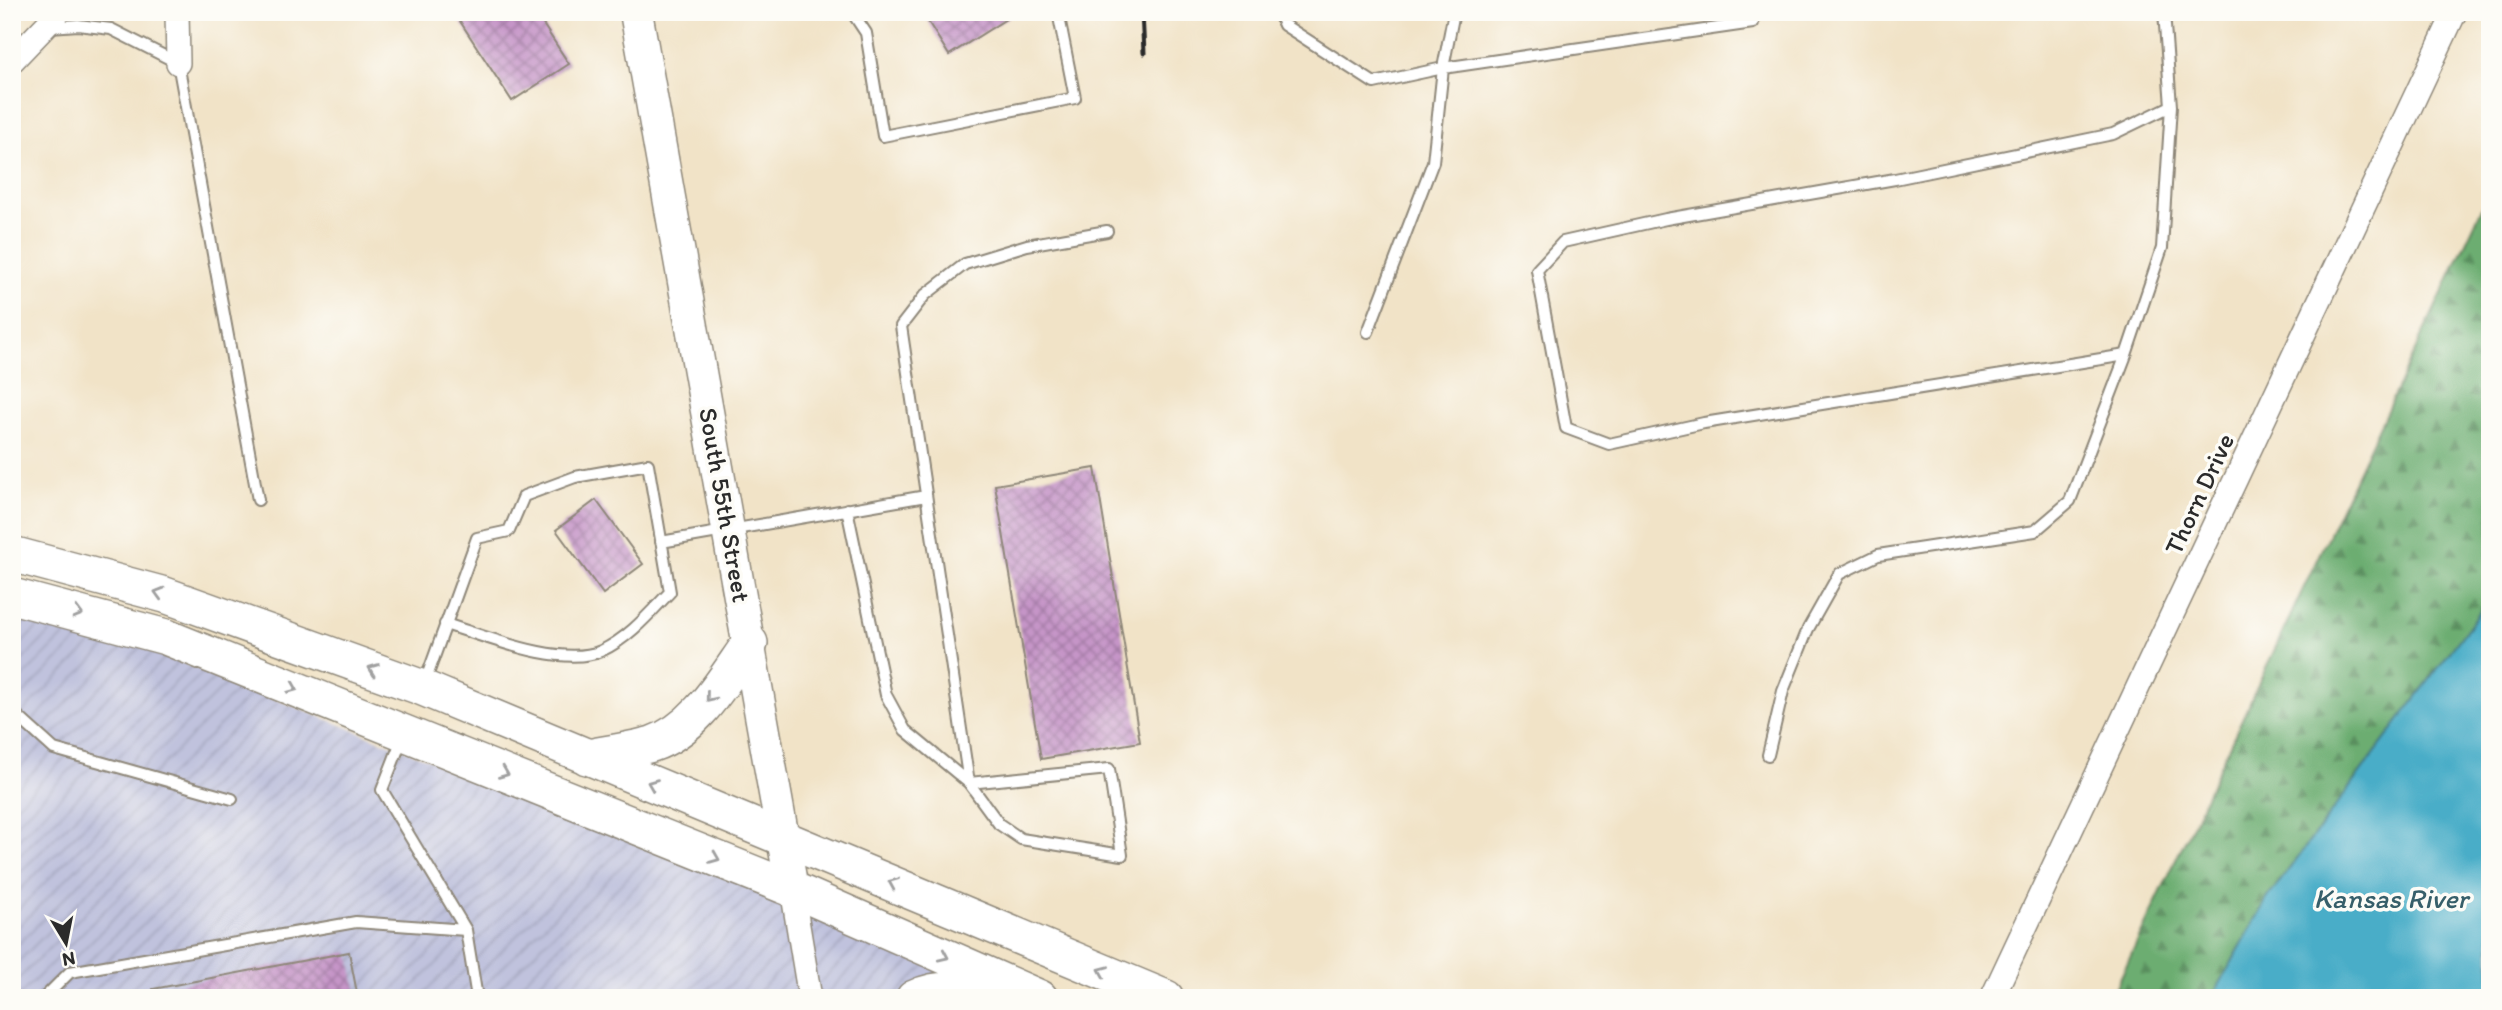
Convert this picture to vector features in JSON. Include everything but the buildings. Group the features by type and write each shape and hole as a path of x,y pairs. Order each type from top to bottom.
{"main road":[{"name":"South 55th Street","path":"636,12 792,889"},
{"path":"15,574 165,595 423,688 1166,998"},
{"path":"15,574 792,889 1040,998"},
{"path":"587,757 653,743 682,727 704,705 750,643"},
{"path":"914,998 928,991 973,989 1010,998"}],"street":[{"path":"177,12 178,63"},
{"name":"Thorn Drive","path":"1992,998 2455,12"},
{"path":"13,58 52,20"},
{"name":"South 55th Street","path":"792,889 810,998"}],"lane":[{"path":"852,12 866,33 883,136 1075,98 1058,12"},
{"path":"1278,12 1284,25 1374,83 1443,68 1753,23"},
{"path":"1368,332 1433,162 1443,68 1454,12"},
{"path":"1768,755 1783,691 1808,629 1839,574 1878,555 2035,531 2070,501 2126,355 2162,248 2172,106 2164,12"},
{"path":"52,20 111,29 178,63 258,500"},
{"path":"2126,355 1717,421 1609,444 1566,428 1537,270 1563,243 1666,219 1895,179 2113,134 2172,106"},
{"path":"969,783 901,326 925,295 965,264 1027,245 1107,230"},
{"path":"423,688 445,624 477,538 509,531 524,496 575,477 648,464 670,592 633,631 599,652 554,656 445,624"},
{"path":"661,542 926,495"},
{"path":"847,509 886,695 905,730 969,783 999,824 1021,839 1122,855 1109,769 969,783"},
{"path":"12,711 54,748 232,799"},
{"path":"405,733 382,790 466,930 477,998"},
{"path":"44,998 70,972 356,922 466,930"}],"shaded area":[{"path":"12,596 1038,998 12,998"}],"green space":[{"path":"2490,191 2490,598 2267,899 2212,998 2111,998"}],"water":[{"name":"Kansas River","path":"2490,598 2490,998 2212,998 2267,899"}],"railway":[{"path":"1142,12 1144,53"}]}
